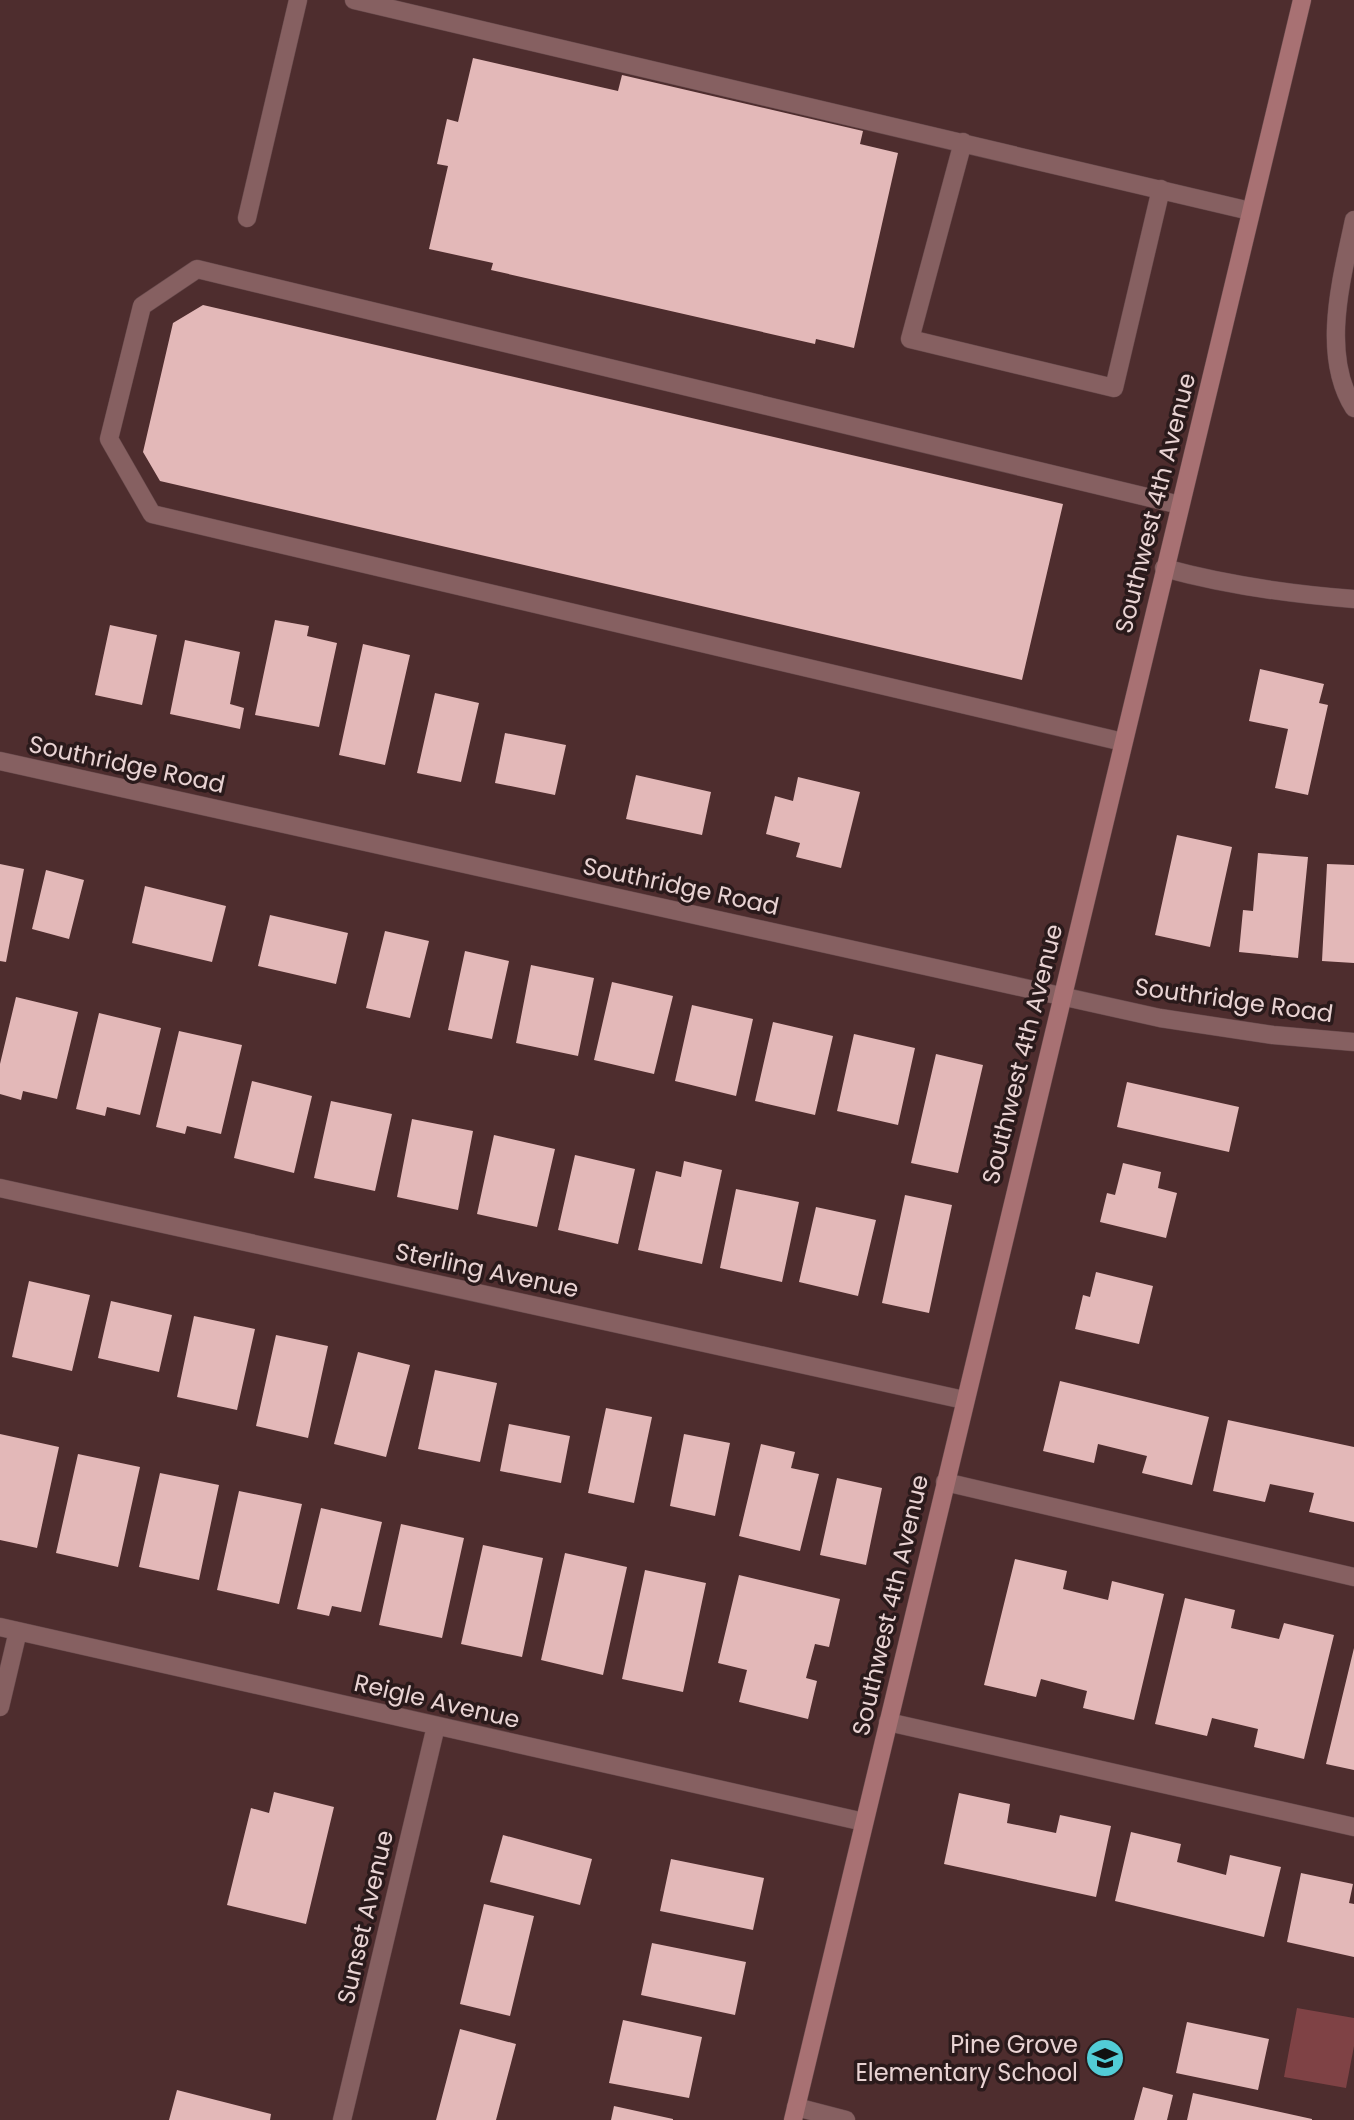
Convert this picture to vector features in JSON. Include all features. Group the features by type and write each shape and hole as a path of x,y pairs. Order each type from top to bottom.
{"street":[{"path":"247,218 298,0"},
{"path":"354,0 1250,211"},
{"name":"Southwest 4th Avenue","path":"794,2114 1301,0"},
{"path":"962,142 910,339 1114,388 1161,189"},
{"path":"1354,220 1338,296 1337,348 1345,394 1354,408"},
{"path":"1123,742 152,514 109,439 142,306 197,269 1180,505"},
{"path":"1164,568 1287,594 1354,599"},
{"name":"Southridge Road","path":"0,761 1160,1018 1273,1035 1354,1042"},
{"name":"Sterling Avenue","path":"0,1188 964,1400"},
{"path":"945,1482 1354,1577"},
{"name":"Reigle Avenue","path":"0,1627 864,1822"},
{"path":"0,1707 18,1631"},
{"path":"888,1722 1354,1827"},
{"name":"Sunset Avenue","path":"342,2120 436,1726"},
{"path":"794,2114 846,2120"}],"shaded area":[{"path":"1297,2008 1354,2018 1354,2046 1346,2088 1284,2077"}],"building":[{"path":"473,58 618,91 622,75 863,131 860,144 898,153 854,348 816,339 815,344 491,270 493,263 429,249 448,166 437,164 447,119 458,122"},
{"path":"203,305 1063,504 1022,680 160,481 143,452 173,323"},
{"path":"275,620 309,626 307,636 337,643 319,727 255,715"},
{"path":"110,625 157,635 142,705 95,695"},
{"path":"185,640 240,652 230,704 244,708 240,729 170,714"},
{"path":"363,644 410,655 385,765 339,755"},
{"path":"1260,669 1324,684 1319,703 1328,705 1308,795 1275,788 1288,729 1249,721"},
{"path":"435,693 479,703 461,782 417,773"},
{"path":"505,733 566,745 555,795 495,783"},
{"path":"636,775 711,792 702,835 626,819"},
{"path":"798,777 860,792 841,868 796,857 800,843 766,834 775,796 793,801"},
{"path":"1177,835 1232,847 1210,947 1155,935"},
{"path":"1258,853 1308,857 1298,958 1239,952 1243,910 1253,911"},
{"path":"0,864 24,869 6,962 0,961"},
{"path":"1327,864 1354,865 1354,963 1322,961"},
{"path":"46,870 84,880 69,939 32,929"},
{"path":"145,886 226,906 212,962 132,943"},
{"path":"270,915 348,933 336,984 258,966"},
{"path":"385,931 429,941 410,1018 366,1008"},
{"path":"465,951 509,961 492,1039 448,1030"},
{"path":"531,965 594,978 578,1056 516,1043"},
{"path":"612,982 673,996 654,1074 594,1060"},
{"path":"16,997 78,1012 57,1099 23,1091 21,1100 0,1094 0,1064"},
{"path":"692,1005 753,1019 736,1096 675,1081"},
{"path":"99,1013 161,1028 140,1115 107,1107 105,1116 76,1109"},
{"path":"773,1022 833,1036 815,1115 755,1101"},
{"path":"179,1031 242,1045 221,1134 187,1126 185,1134 156,1127"},
{"path":"854,1034 915,1048 898,1125 837,1111"},
{"path":"936,1054 983,1065 958,1173 911,1163"},
{"path":"252,1081 312,1096 294,1173 234,1158"},
{"path":"1127,1082 1239,1107 1229,1152 1117,1127"},
{"path":"331,1101 392,1114 375,1191 314,1178"},
{"path":"412,1119 473,1131 458,1210 397,1197"},
{"path":"494,1135 555,1149 537,1227 477,1214"},
{"path":"575,1155 635,1169 618,1244 558,1230"},
{"path":"684,1161 722,1170 702,1264 638,1250 656,1171 681,1177"},
{"path":"1123,1163 1161,1172 1158,1188 1177,1193 1166,1238 1100,1222 1107,1193 1115,1195"},
{"path":"736,1189 799,1202 782,1282 720,1268"},
{"path":"905,1195 952,1205 929,1313 882,1303"},
{"path":"816,1207 876,1220 858,1296 799,1282"},
{"path":"1096,1272 1153,1286 1139,1344 1075,1329 1083,1295 1090,1297"},
{"path":"29,1281 90,1295 72,1371 12,1357"},
{"path":"111,1301 172,1315 159,1372 98,1358"},
{"path":"194,1316 255,1329 237,1410 177,1397"},
{"path":"276,1335 328,1346 308,1438 256,1426"},
{"path":"358,1352 410,1365 386,1457 334,1444"},
{"path":"435,1370 497,1383 480,1462 418,1449"},
{"path":"1060,1381 1209,1417 1192,1485 1142,1473 1147,1456 1098,1444 1094,1463 1043,1451"},
{"path":"606,1408 652,1417 634,1503 588,1493"},
{"path":"1228,1420 1354,1447 1354,1522 1309,1512 1314,1493 1270,1484 1265,1502 1213,1491"},
{"path":"509,1424 570,1436 561,1483 500,1471"},
{"path":"0,1434 59,1447 37,1548 0,1540"},
{"path":"684,1434 730,1443 715,1516 670,1506"},
{"path":"761,1444 795,1452 791,1468 819,1474 800,1551 739,1536"},
{"path":"78,1454 140,1467 118,1567 56,1553"},
{"path":"160,1473 219,1485 199,1580 139,1567"},
{"path":"837,1478 882,1488 866,1565 820,1555"},
{"path":"239,1491 302,1504 279,1604 217,1590"},
{"path":"321,1508 382,1522 361,1612 332,1606 329,1616 297,1609"},
{"path":"401,1524 464,1538 442,1638 379,1625"},
{"path":"483,1545 543,1558 522,1657 461,1644"},
{"path":"565,1553 627,1567 603,1675 541,1660"},
{"path":"1015,1559 1067,1571 1063,1589 1108,1600 1112,1581 1164,1594 1134,1720 1083,1708 1087,1691 1041,1679 1036,1697 984,1685"},
{"path":"645,1570 706,1583 683,1692 622,1679"},
{"path":"739,1575 840,1599 829,1647 815,1644 806,1678 817,1681 808,1719 739,1702 747,1670 718,1663"},
{"path":"1185,1598 1235,1610 1231,1628 1279,1639 1284,1623 1334,1635 1304,1759 1254,1747 1258,1729 1212,1718 1207,1736 1155,1724"},
{"path":"1354,1648 1354,1770 1326,1764"},
{"path":"274,1792 334,1807 306,1924 227,1905 251,1808 269,1813"},
{"path":"959,1793 1010,1804 1007,1823 1056,1833 1060,1815 1111,1826 1096,1897 944,1864"},
{"path":"1131,1832 1181,1844 1177,1862 1226,1875 1230,1855 1281,1867 1264,1937 1115,1901"},
{"path":"503,1835 592,1859 580,1905 490,1882"},
{"path":"671,1859 764,1878 753,1930 660,1911"},
{"path":"1301,1873 1353,1884 1349,1903 1354,1904 1354,1957 1287,1942"},
{"path":"484,1904 534,1916 510,2016 460,2004"},
{"path":"652,1943 746,1962 735,2015 641,1995"},
{"path":"623,2020 702,2037 689,2098 609,2083"},
{"path":"1187,2022 1269,2039 1258,2090 1176,2073"},
{"path":"460,2029 516,2044 496,2120 436,2120"},
{"path":"1143,2087 1173,2095 1167,2120 1134,2120"},
{"path":"177,2090 271,2114 270,2120 169,2120"},
{"path":"1193,2093 1312,2119 1312,2120 1187,2120"},
{"path":"614,2106 673,2119 673,2120 611,2120"}],"place":[{"name":"Pine Grove Elementary School","path":"1105,2058"}]}
